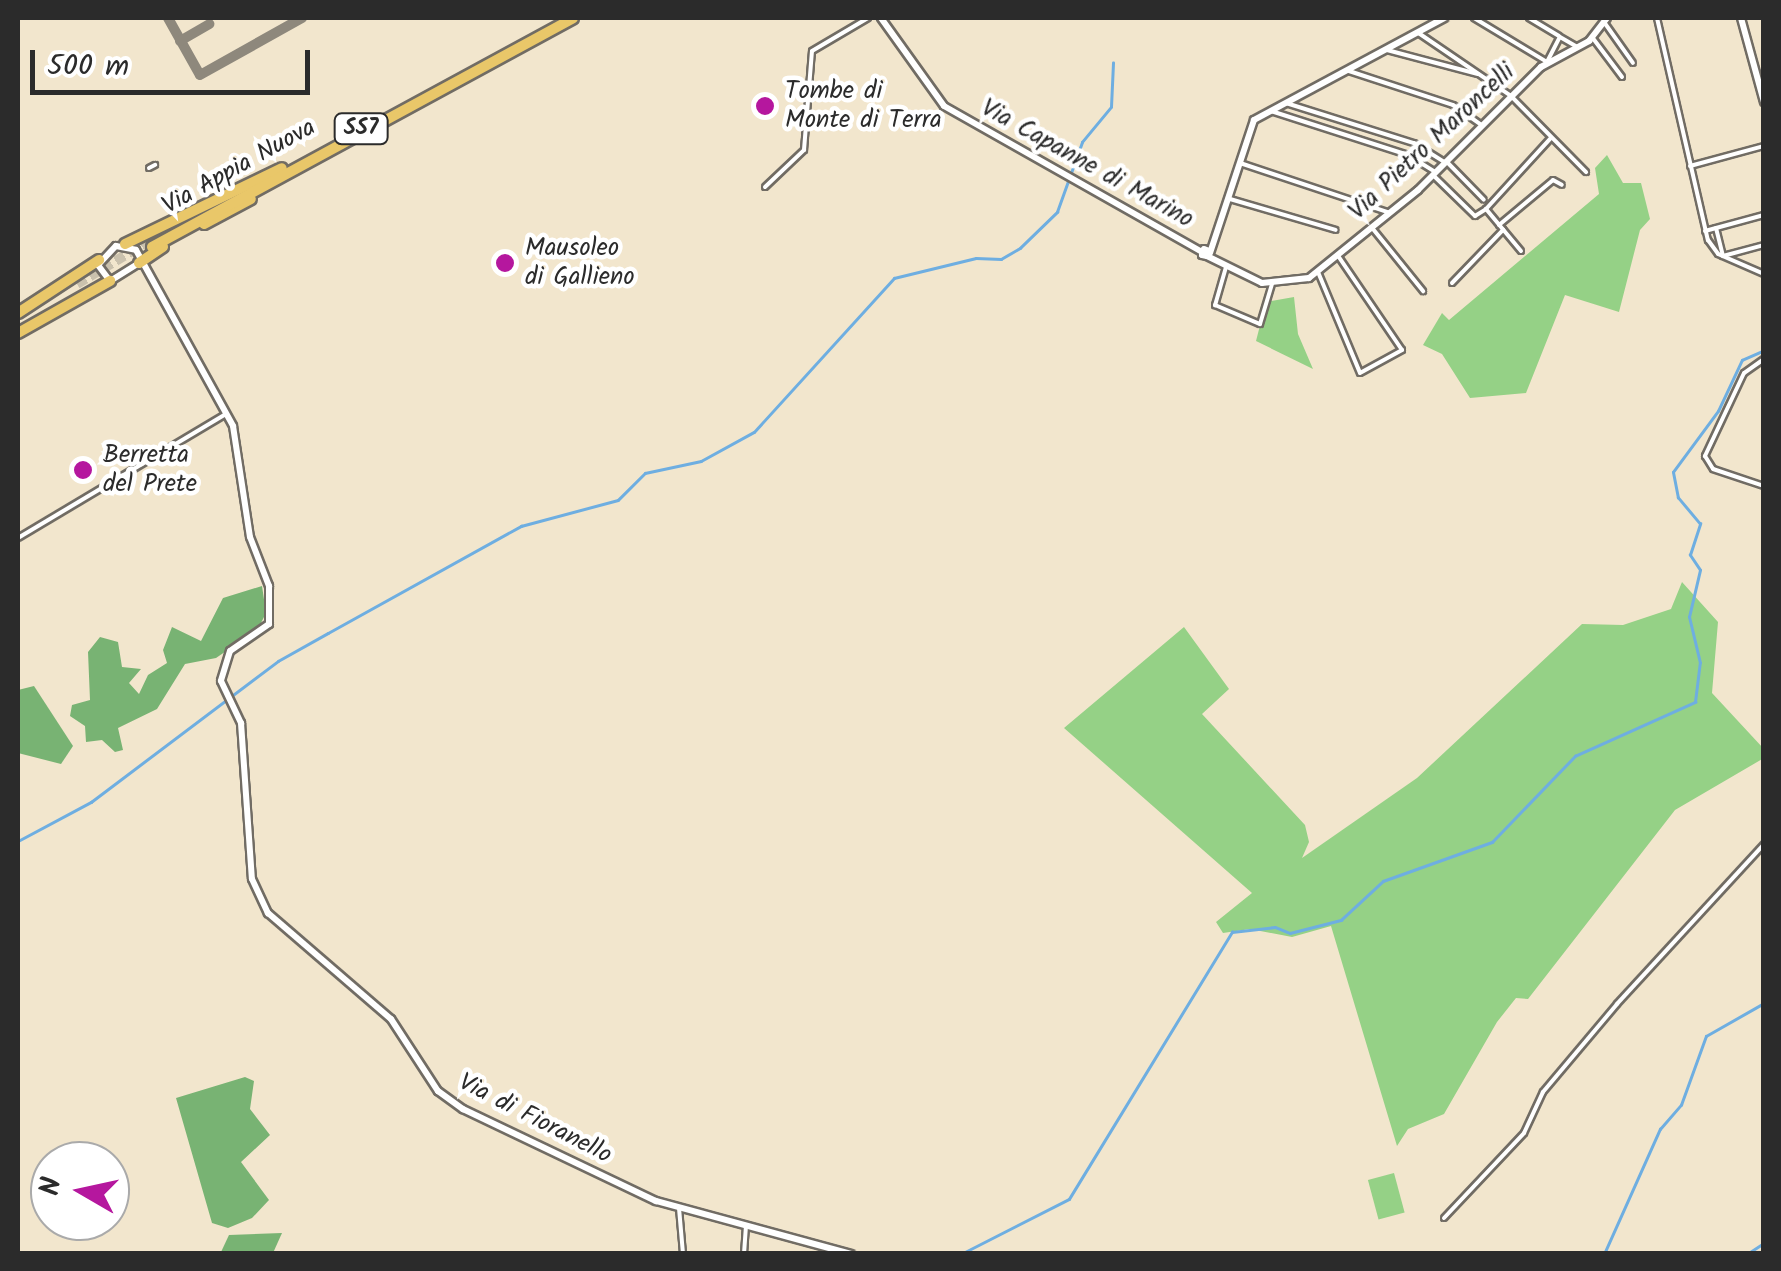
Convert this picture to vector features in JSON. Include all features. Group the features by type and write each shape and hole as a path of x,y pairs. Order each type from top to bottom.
{"main road":[{"name":"Via Appia Nuova","path":"150,244 562,18"},
{"name":"Via Appia Nuova","path":"283,171 573,18"},
{"path":"125,244 283,171"},
{"path":"135,268 283,171"},
{"path":"18,319 99,260"},
{"path":"18,333 110,282"},
{"path":"18,319 78,287"}],"street":[{"path":"765,188 804,150 811,54 868,18"},
{"name":"Via Capanne di Marino","path":"881,18 936,99 1064,176 1206,252"},
{"path":"1226,267 1215,305 1260,324 1272,284 1226,267 1206,252 1214,242 1252,124 1285,102 1444,18"},
{"path":"1474,18 1547,62 1560,37"},
{"path":"1530,18 1577,47"},
{"path":"1657,18 1705,231 1723,256 1764,274"},
{"path":"1741,18 1764,102"},
{"path":"1606,20 1633,63"},
{"name":"Via Pietro Maroncelli","path":"1272,284 1318,272 1433,174 1547,62 1592,37 1606,20"},
{"path":"1417,32 1511,96 1586,172"},
{"path":"1592,37 1622,77"},
{"path":"1386,48 1478,74"},
{"path":"1347,69 1453,104 1482,124"},
{"path":"1285,102 1414,143 1445,162 1484,200"},
{"path":"1271,110 1408,155 1476,217 1551,137"},
{"path":"1690,166 1764,146"},
{"path":"1240,163 1390,213"},
{"path":"1452,283 1501,227 1552,180 1562,185"},
{"path":"1228,199 1336,230"},
{"path":"1486,209 1521,251"},
{"path":"1705,231 1764,215"},
{"path":"1372,228 1424,291"},
{"path":"1716,228 1723,256"},
{"path":"125,244 136,250 135,268 110,282 100,272 99,260 125,244"},
{"path":"1723,256 1764,245"},
{"path":"1318,272 1360,373 1402,350 1338,256"},
{"name":"Via di Fioranello","path":"135,268 147,275 238,444 250,537 272,610 264,630 226,658 223,690 242,728 252,879 268,913 391,1018 450,1101 679,1208 851,1254"},
{"path":"1764,359 1744,373 1705,456 1715,470 1764,486"},
{"path":"18,538 225,414"},
{"path":"1444,1218 1524,1133 1543,1092 1617,1004 1764,844"},
{"path":"679,1208 683,1254"},
{"path":"744,1254 746,1226"}],"green space":[{"path":"1607,155 1623,183 1641,183 1650,219 1640,230 1619,312 1565,295 1526,393 1470,398 1442,354 1423,345 1442,313 1449,320 1599,194 1595,168"},
{"path":"1294,297 1298,334 1313,369 1256,341 1266,302"},
{"path":"1682,582 1718,622 1712,693 1763,748 1764,758 1675,810 1528,999 1516,998 1497,1022 1444,1114 1408,1129 1397,1146 1331,926 1292,937 1250,929 1223,933 1216,922 1252,893 1064,728 1184,627 1229,689 1202,714 1305,825 1309,842 1302,858 1417,778 1582,624 1623,625 1671,609"},
{"path":"262,586 266,613 258,629 216,658 185,664 157,709 118,728 123,750 115,752 102,740 86,742 85,726 70,716 72,705 90,700 88,652 100,637 118,642 122,667 141,669 129,683 139,694 148,675 167,663 163,650 172,627 201,641 223,598"},
{"path":"34,686 73,746 61,764 18,753 18,690"},
{"path":"245,1077 254,1081 250,1109 270,1135 241,1162 269,1200 252,1218 228,1228 212,1223 176,1098"},
{"path":"1394,1173 1405,1213 1379,1220 1368,1180"},
{"path":"282,1233 273,1253 221,1252 229,1235"}],"waterway":[{"path":"18,841 91,802 278,661 328,633 521,526 618,500 645,473 701,461 754,432 894,278 976,258 1001,259 1020,248 1057,212 1082,142 1111,107 1113,63"},
{"path":"961,1254 1069,1199 1232,932 1275,927 1290,933 1341,920 1383,881 1492,842 1575,756 1695,702 1700,663 1689,617 1700,570 1690,555 1700,524 1678,498 1673,472 1718,411 1742,360 1764,350"},
{"path":"1604,1254 1660,1129 1681,1105 1706,1036 1764,1003"},
{"path":"1747,1254 1764,1243"}],"taxiway":[{"path":"168,18 200,75 302,18"},
{"path":"180,41 209,24"}],"tunnel":[{"path":"77,284 149,241"}],"place":[{"name":"Tombe di Monte di Terra","path":"765,106"},
{"name":"Mausoleo di Gallieno","path":"505,263"},
{"name":"Berretta del Prete","path":"83,470"}]}
